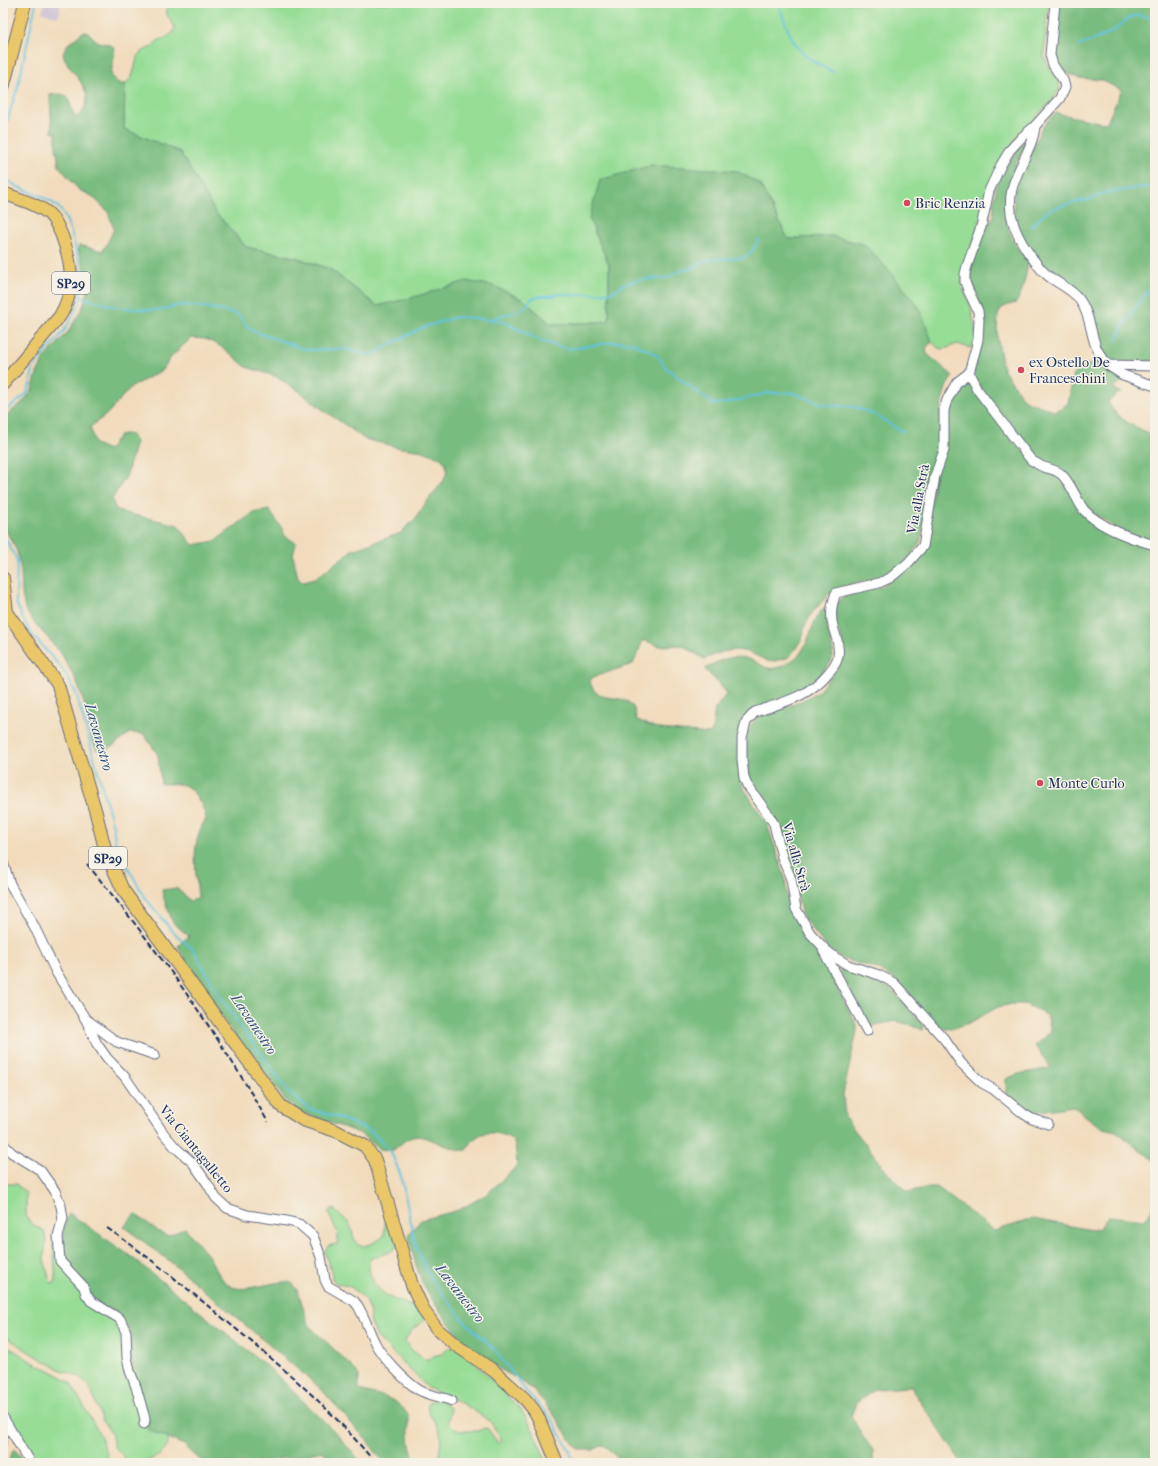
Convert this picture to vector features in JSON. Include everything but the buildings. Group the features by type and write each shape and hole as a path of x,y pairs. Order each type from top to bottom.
{"main road":[{"path":"3,88 25,3"},
{"name":"SP29","path":"3,193 40,208 49,214 57,224 65,245 71,276 71,285 66,306 60,316 3,384"},
{"name":"SP29","path":"3,578 7,612 22,637 58,685 96,813 106,853 123,890 281,1106 303,1120 336,1131 365,1146 370,1152 375,1160 412,1285 424,1311 437,1329 457,1346 494,1371 525,1399 539,1419 557,1463"}],"street":[{"path":"1055,3 1050,55 1053,65 1063,80 1065,87 1060,98 1035,126 1016,143 1001,165 989,191 981,227 967,266 965,282 978,311 979,320 978,340 969,373 978,389 1031,460 1043,466 1052,468 1060,473 1070,483 1081,504 1091,516 1117,532 1155,545"},
{"path":"1035,126 1033,138 1017,174 1012,190 1010,206 1011,218 1017,235 1023,247 1045,274 1066,287 1080,300 1086,312 1097,349 1108,365 1123,375 1155,386"},
{"path":"1108,365 1155,366"},
{"name":"Via alla Strà","path":"867,1031 819,944 802,921 796,909 791,878 782,857 774,824 747,785 744,778 742,749 744,726 748,718 755,712 788,701 811,689 825,677 834,665 839,657 837,639 831,620 833,602 836,593 886,580 899,572 920,550 924,540 935,476 944,450 944,410 947,400 957,382 969,373"},
{"name":"Via Ciantagalletto","path":"3,862 10,884 34,926 56,972 86,1020 97,1044 107,1058 126,1077 164,1134 175,1147 193,1163 216,1198 227,1208 247,1215 299,1224 313,1236 321,1257 325,1280 328,1286 354,1301 358,1306 374,1342 386,1358 402,1376 419,1390 426,1394 443,1397 452,1401"},
{"name":"Via alla Strà","path":"819,944 836,958 848,965 879,975 894,983 945,1040 960,1063 982,1083 993,1089 1024,1114 1032,1119 1048,1124"},
{"name":"Via Ciantagalletto","path":"86,1020 117,1042 155,1055"},
{"path":"3,1144 12,1153 40,1170 55,1191 64,1218 58,1236 60,1261 84,1287 91,1301 120,1319 126,1332 127,1357 144,1415 144,1424"},
{"path":"3,1417 30,1463"}],"shaded area":[{"path":"45,3 61,3 58,17 42,13"}],"green space":[{"path":"166,3 1049,3 1044,57 1059,82 1059,90 1052,100 1015,139 981,217 962,277 962,287 970,304 975,328 975,340 971,348 957,344 944,349 938,348 932,342 920,309 892,274 865,245 831,236 788,239 760,184 589,218 609,265 609,321 551,324 522,299 411,298 377,306 330,269 298,258 246,247 215,212 180,152 124,129 125,84 129,81 133,73 140,53 152,47 159,40 169,36 175,27 167,15"},
{"path":"1060,3 1155,3 1155,361 1114,362 1105,356 1099,347 1091,311 1083,295 1068,282 1046,270 1020,234 1014,215 1014,193 1022,169 1043,126 1055,113 1104,123 1107,122 1122,90 1101,80 1079,78 1058,68 1053,51"},
{"path":"83,32 87,32 97,41 109,45 115,49 111,74 116,82 125,84 124,129 180,152 215,212 246,247 298,258 330,269 377,306 411,298 466,281 494,286 522,299 551,324 609,321 609,265 589,218 600,180 652,165 737,171 760,184 788,239 831,236 865,245 892,274 920,309 932,342 926,348 927,354 953,376 947,385 942,401 939,421 941,446 920,543 904,563 890,574 840,587 828,595 811,614 805,626 802,639 791,655 787,658 770,662 746,651 733,650 722,652 704,659 684,646 659,646 643,640 633,664 593,677 590,681 598,694 624,700 629,703 633,707 636,714 636,719 648,725 660,729 709,734 712,731 715,709 727,693 705,669 716,662 735,657 748,659 764,667 771,668 777,668 786,664 798,656 807,641 817,617 829,604 827,612 827,625 833,652 831,662 816,680 798,694 752,710 746,714 741,725 738,749 740,777 743,787 767,824 785,877 788,903 801,928 814,945 857,1025 843,1094 845,1118 894,1180 908,1192 928,1187 937,1187 994,1231 1033,1219 1092,1230 1100,1228 1108,1216 1145,1220 1155,1204 1155,1463 962,1463 913,1391 912,1387 876,1389 856,1403 851,1416 863,1437 873,1450 873,1463 623,1463 604,1445 593,1450 580,1450 575,1446 551,1411 530,1387 491,1364 475,1352 445,1317 425,1288 415,1263 408,1235 421,1220 459,1210 487,1194 517,1166 516,1150 513,1141 502,1134 486,1133 476,1137 466,1150 458,1150 421,1136 415,1136 409,1138 394,1150 380,1149 359,1133 298,1111 285,1100 237,1039 189,966 178,946 189,936 173,923 163,896 162,890 177,888 190,901 198,898 195,867 196,847 201,828 206,819 201,804 192,790 184,785 161,784 158,755 144,734 130,733 107,750 97,750 92,741 85,706 76,680 61,653 33,621 25,609 22,593 21,571 17,551 3,525 3,418 24,401 32,390 37,373 45,357 68,332 82,309 88,291 85,272 78,249 79,245 102,251 114,229 108,212 92,196 79,190 59,166 56,147 56,132 52,133 50,95 58,94 67,97 76,117 81,113 87,101 84,88 70,68 63,54 67,45","holes":["191,338 205,339 217,344 246,367 275,376 299,391 364,439 395,447 423,451 441,458 446,464 447,472 444,480 414,521 401,533 352,550 315,579 304,582 298,578 293,555 296,543 285,536 281,527 269,510 253,513 215,541 193,545 178,525 121,512 115,508 112,499 126,477 136,442 132,435 123,434 118,437 109,450 95,444 90,427 107,414 130,388 162,370 172,356"]},
{"path":"1025,141 1008,188 1006,217 1015,244 1029,261 1023,288 1019,298 1016,303 1002,308 998,315 997,335 1003,369 1024,400 1054,411 1061,409 1068,403 1074,373 1087,365 1098,362 1105,369 1124,380 1113,388 1122,393 1118,393 1108,402 1116,414 1122,419 1155,436 1155,461 1153,466 1155,468 1155,542 1118,530 1086,508 1073,482 1032,458 973,377 979,347 982,309 969,273 981,238 993,218 997,185 1003,170"},
{"path":"965,383 972,386 1014,443 1058,477 1072,493 1078,510 1090,520 1155,548 1155,1161 1116,1131 1100,1127 1073,1106 1033,1112 1006,1095 1006,1079 1018,1074 1051,1068 1035,1046 1051,1032 1048,1017 1041,1011 1024,1004 1012,1004 998,1007 971,1022 952,1029 941,1028 931,1020 895,980 878,969 843,959 827,948 802,916 790,866 782,844 749,778 747,735 756,718 799,702 817,693 836,670 843,654 842,640 836,624 836,608 840,599 855,592 881,587 923,553 947,405 960,384"},
{"path":"839,965 852,972 876,980 883,984 902,1000 924,1026 923,1030 895,1021 871,1026 867,1023 838,967"},
{"path":"3,1184 16,1184 26,1193 26,1217 32,1224 44,1231 46,1240 44,1259 50,1282 54,1284 56,1279 53,1245 55,1241 121,1315 149,1420 148,1430 169,1439 166,1448 158,1456 142,1462 125,1463 124,1457 114,1447 111,1432 103,1422 89,1385 80,1377 59,1369 3,1335"},
{"path":"332,1208 350,1225 355,1241 361,1246 372,1244 384,1236 385,1222 387,1218 398,1244 392,1251 370,1259 369,1265 371,1277 377,1287 386,1295 414,1308 425,1320 413,1329 405,1340 409,1348 424,1359 429,1359 433,1356 442,1354 449,1348 455,1347 471,1359 521,1410 530,1424 547,1463 448,1463 439,1455 440,1432 428,1410 428,1403 436,1399 441,1400 451,1409 448,1422 455,1429 459,1431 478,1431 487,1428 498,1443 502,1441 490,1421 465,1405 428,1388 377,1337 371,1323 366,1300 351,1287 336,1283 332,1279 325,1251 328,1246 337,1244 338,1240 337,1231 329,1211"},
{"path":"69,1213 133,1258 268,1367 333,1430 362,1463 336,1463 322,1451 301,1456 251,1463 209,1463 199,1459 184,1445 148,1430 149,1420 132,1365 128,1328 92,1298 62,1260 62,1238 64,1226"},
{"path":"135,1214 162,1234 168,1236 185,1228 207,1254 217,1271 230,1286 245,1288 281,1282 293,1284 296,1287 310,1326 356,1371 359,1376 359,1390 393,1401 404,1409 409,1416 410,1447 414,1458 418,1463 384,1463 369,1443 320,1388 167,1259 124,1227"},
{"path":"3,1343 32,1362 70,1382 100,1435 110,1463 35,1463 23,1439 3,1409"},
{"path":"3,1428 8,1436 8,1444 3,1445"},
{"path":"13,1450 15,1450 26,1463 8,1463"},
{"path":"439,1455 448,1463 432,1463"}],"waterway":[{"name":"Lavanestro","path":"3,134 18,86 36,3"},
{"path":"778,3 795,44 804,54 821,66 833,72"},
{"path":"1079,46 1112,32 1129,18 1137,15 1155,19"},
{"name":"Lavanestro","path":"3,176 15,185 45,198 58,207 67,220 81,270 82,281 80,300 71,321 60,336 42,355 34,367 27,393 3,412"},
{"path":"1031,226 1051,209 1075,202 1089,200 1104,193 1144,187 1155,187"},
{"path":"489,320 517,312 524,308 531,299 542,296 608,293 616,290 622,285 638,280 667,278 679,271 692,268 704,261 744,258 752,251 759,239"},
{"path":"1117,340 1123,326 1155,280"},
{"path":"81,297 116,307 151,310 161,310 180,305 205,307 233,313 240,316 253,331 301,348 310,350 344,349 367,355 374,354 424,327 456,317 504,322 541,341 568,349 615,342 633,343 659,357 666,368 713,404 726,403 768,393 793,393 825,405 855,407 873,414 903,432"},
{"name":"Lavanestro","path":"3,534 17,560 16,603 31,633 63,670 76,693 113,826 116,847 146,899 174,933 193,949 213,985 240,1026 288,1092 309,1109 337,1117 372,1132 391,1152 401,1176 416,1247 431,1279 464,1321 493,1348 526,1391 551,1418 569,1449 574,1463"}],"railway":[{"path":"87,864 160,957 206,1021 268,1122"},
{"path":"107,1228 164,1270 281,1367 340,1422 375,1463"}],"place":[{"name":"Bric Renzia","path":"907,203"},
{"name":"ex Ostello De Franceschini","path":"1021,370"},
{"name":"Monte Curlo","path":"1040,783"}]}
